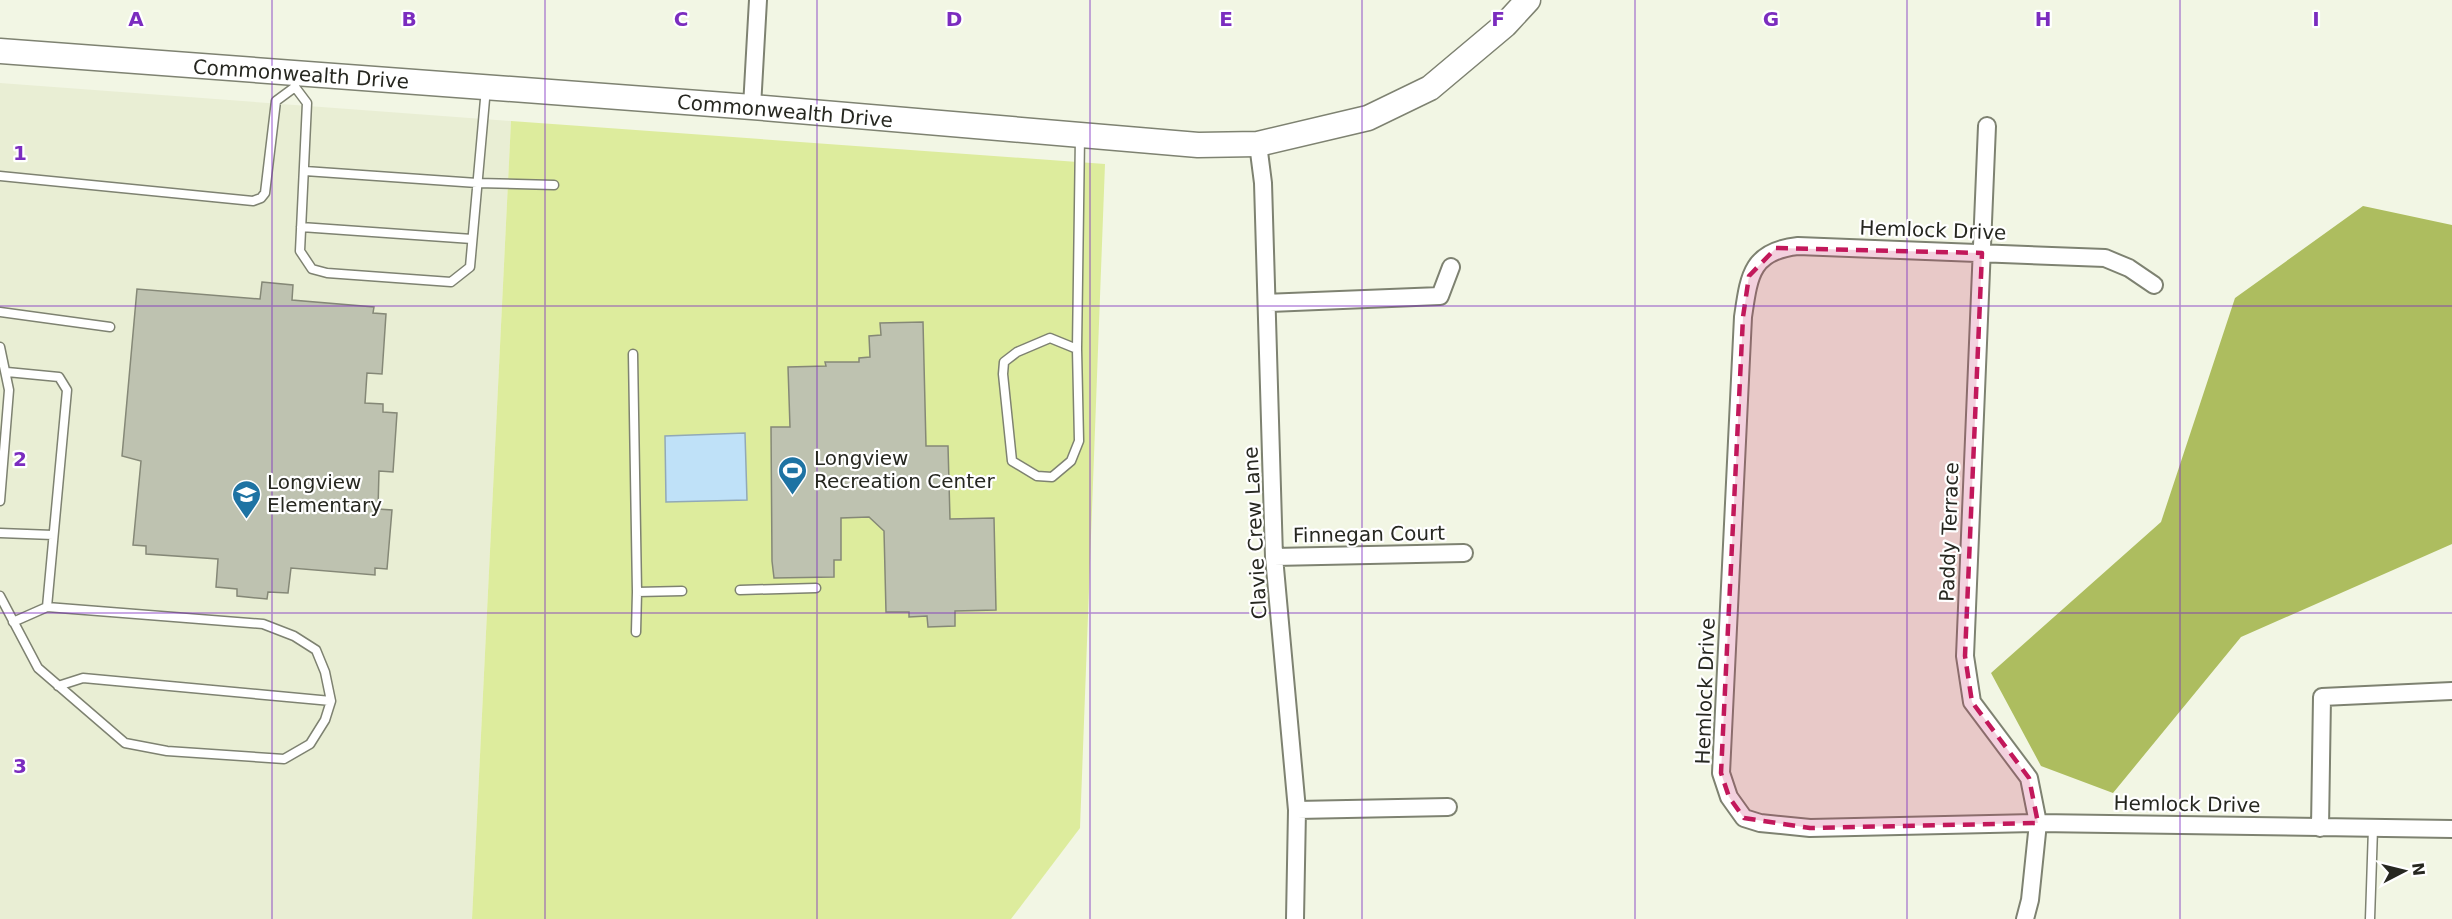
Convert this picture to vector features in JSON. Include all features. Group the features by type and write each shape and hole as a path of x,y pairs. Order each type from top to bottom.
{"street":[{"path":"752,107 758,0"},
{"name":"Commonwealth Drive","path":"0,51 295,80 486,87 1198,145 1258,144 1368,118 1430,88 1505,25 1528,0"},
{"name":"Paddy Terrace","path":"1987,126 1965,656 1972,702 2029,778 2038,823 2030,900 2025,919"},
{"name":"Clavie Crew Lane","path":"1258,144 1263,183 1274,557 1297,810 1295,919"},
{"name":"Hemlock Drive","path":"2154,285 2129,268 2105,258 1798,246 1776,248 1761,260 1749,276 1743,317 1722,772 1729,797 1744,818 1760,823 1810,828 2038,823 2452,829"},
{"path":"1267,303 1440,296 1451,267"},
{"name":"Finnegan Court","path":"1274,557 1464,553"},
{"path":"2320,828 2322,696 2452,691"},
{"path":"1297,810 1448,807"}],"lane":[{"path":"0,176 253,201 265,193 276,101 295,80 307,103 300,251 312,269 327,273 451,282 470,267 486,87"},
{"path":"1077,349 1050,338 1017,352 1004,362 1002,375 1009,451 1012,461 1036,476 1052,477 1071,461 1078,441 1080,136"},
{"path":"305,171 477,183 554,185"},
{"path":"301,227 472,239"},
{"path":"0,312 110,327"},
{"path":"0,347 7,372 9,402 0,501"},
{"path":"633,354 636,632"},
{"path":"7,372 58,377 67,390 47,607"},
{"path":"0,533 53,535"},
{"path":"740,590 816,588"},
{"path":"637,592 682,591"},
{"path":"0,596 12,622 38,668 125,743 167,751 284,759 310,744 325,720 331,701 326,672 316,650 294,636 263,624 47,607 12,622"},
{"path":"58,686 83,678 331,701"},
{"path":"2370,919 2373,828"}],"highlighted area":[{"path":"1776,248 1982,253 1965,656 1972,702 2029,778 2038,823 1810,828 1744,818 1729,797 1721,773 1743,317 1749,276"}],"shaded area":[{"name":"Longview Elementary","path":"0,83 511,121 472,919 0,919"}],"green space":[{"name":"Longview Recreation Center","path":"511,121 1105,164 1080,828 1011,919 472,919"},
{"path":"2363,206 2452,225 2452,544 2241,637 2113,793 2041,766 1991,673 2161,522 2235,298"}],"water":[{"path":"745,433 747,500 666,502 665,436"}],"building":[{"path":"262,282 293,285 292,300 374,307 373,313 386,314 382,374 367,373 365,403 383,404 383,412 397,413 393,472 379,471 378,509 392,510 387,569 375,568 375,575 291,568 288,593 268,592 267,599 237,596 237,589 216,587 218,559 146,554 146,546 133,545 141,461 122,456 137,289 260,299"},
{"name":"Longview Recreation Center","path":"923,322 926,446 948,446 950,519 994,518 996,610 955,611 955,626 928,627 927,616 909,617 909,612 886,612 884,531 869,517 841,518 841,560 834,560 834,577 774,578 772,561 771,427 790,427 788,367 826,366 825,362 859,362 859,358 870,357 869,336 881,335 880,323"}],"place":[{"name":"Longview Recreation Center","path":"793,496"},
{"name":"Longview Elementary","path":"246,520"}]}
